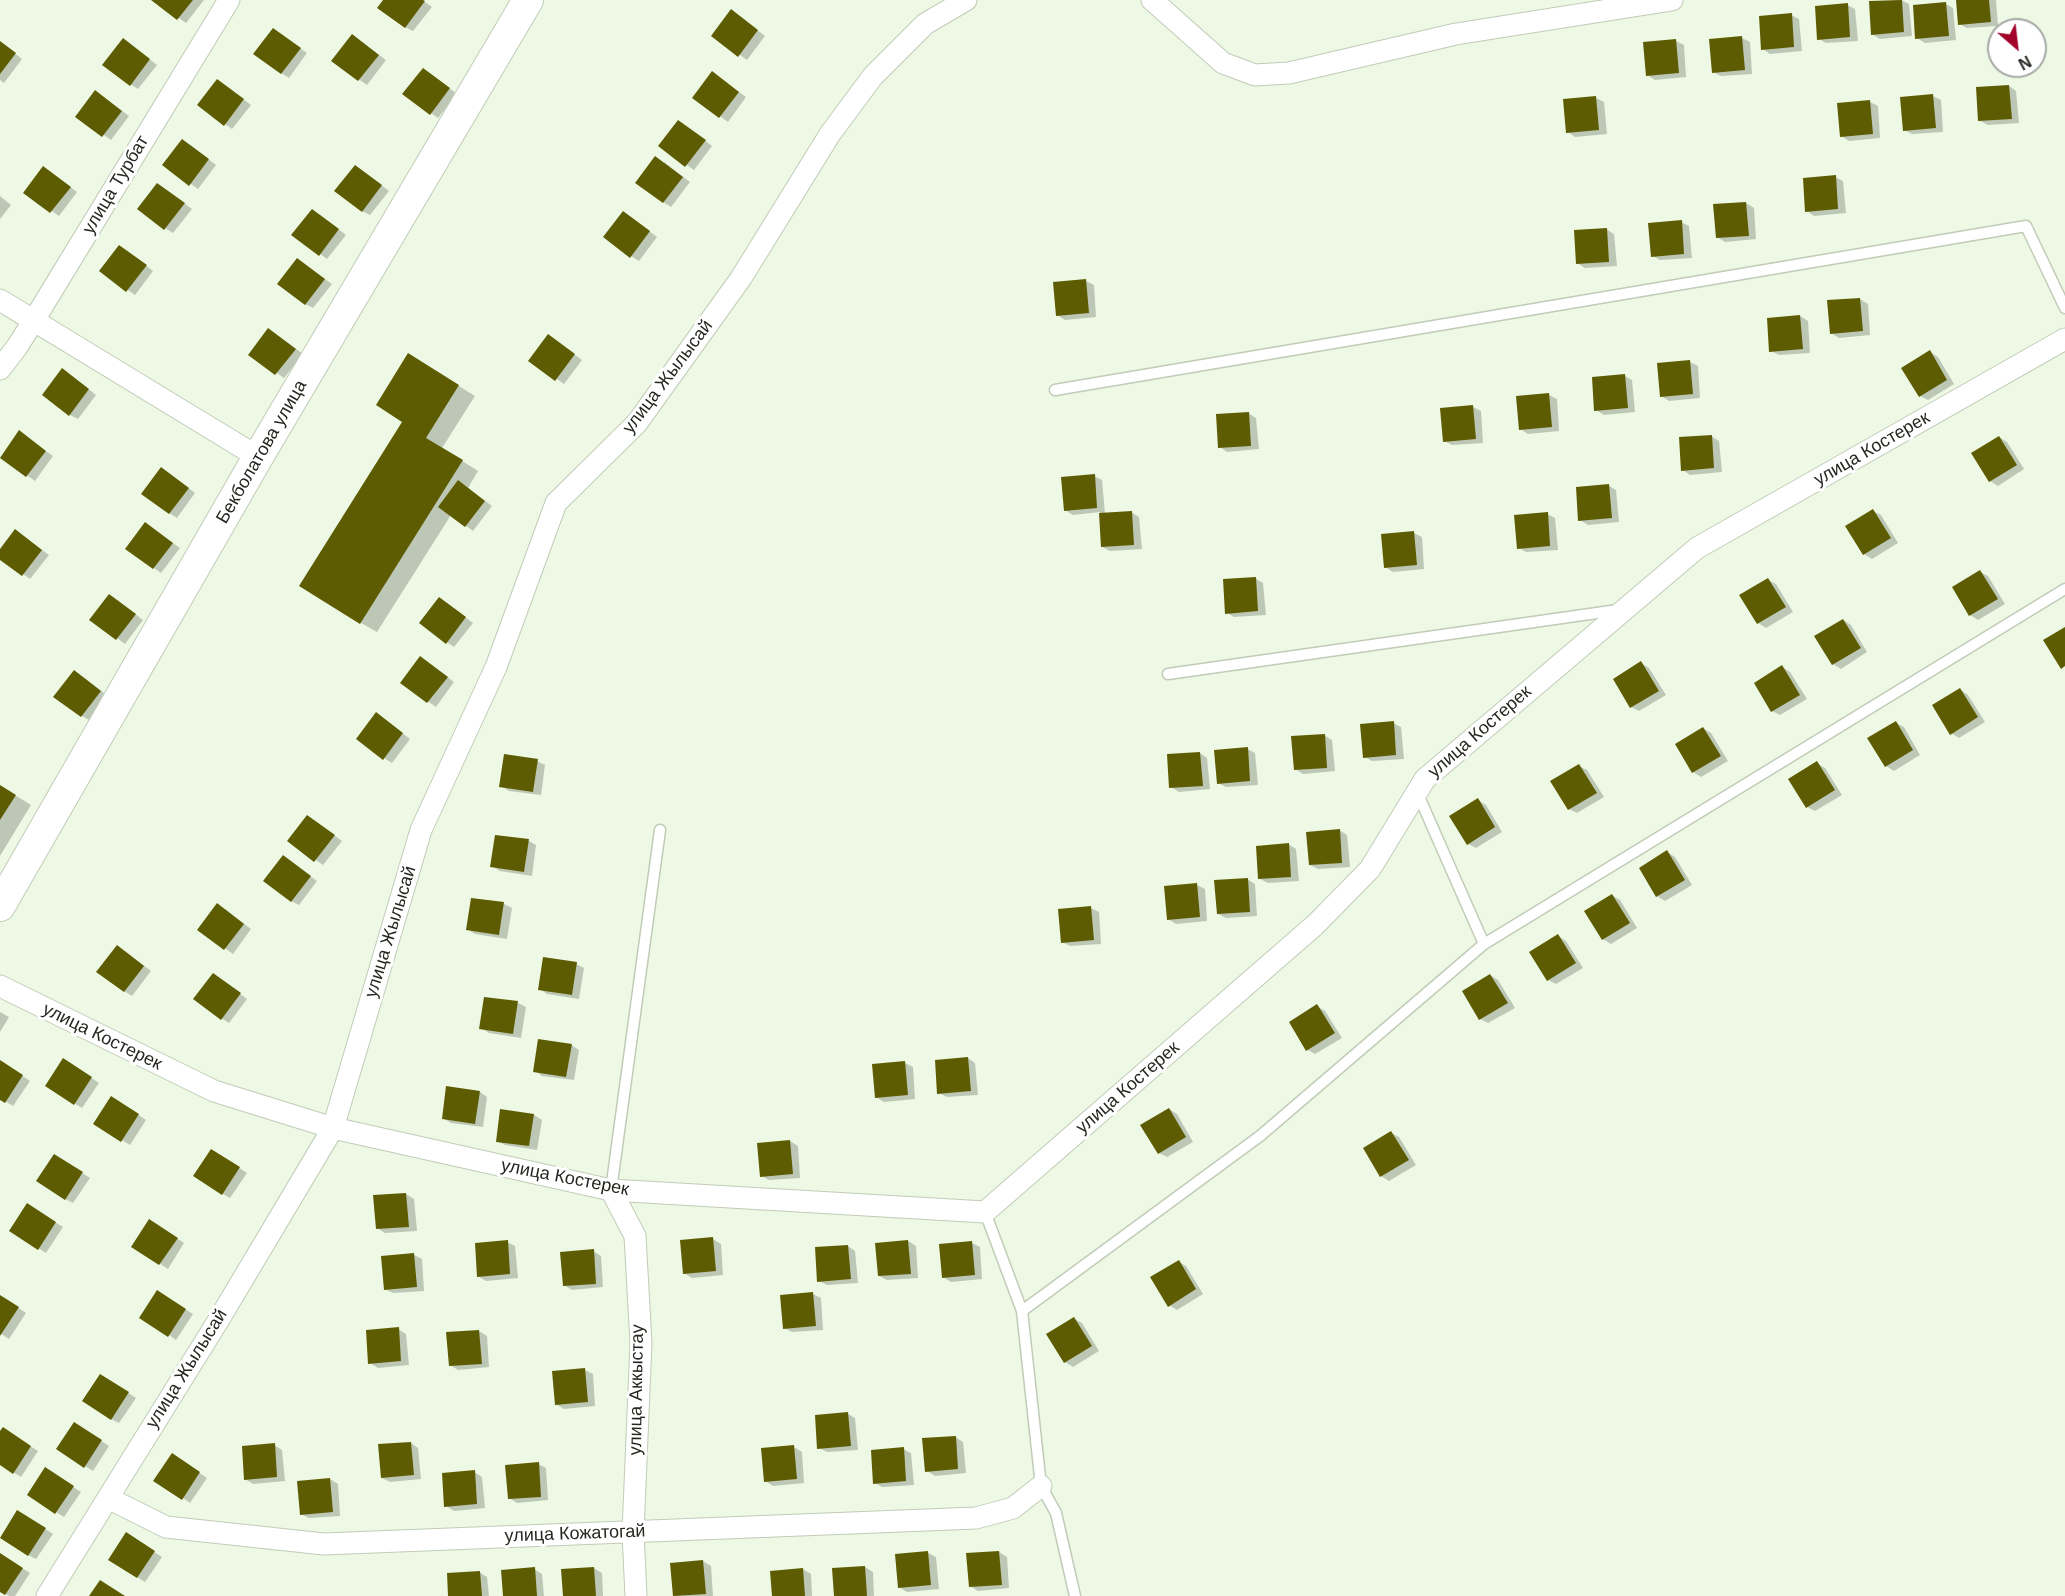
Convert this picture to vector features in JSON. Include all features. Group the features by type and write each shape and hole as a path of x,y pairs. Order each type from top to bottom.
{"street":[{"name":"улица Турбат","path":"0,369 34,320 229,0"},
{"name":"Бекболатова улица","path":"0,906 258,457 528,0"},
{"name":"улица Жылысай","path":"47,1596 224,1311 333,1128 421,830 496,667 556,503 637,423 741,278 830,134 873,76 925,24 966,0"},
{"path":"1152,0 1223,63 1255,75 1289,73 1456,34 1672,0"},
{"path":"0,300 258,457"},
{"name":"улица Костерек","path":"0,986 214,1091 333,1128 611,1190 985,1212 1315,925 1370,869 1425,779 1697,548 2065,339"},
{"name":"улица Аккыстау","path":"611,1190 635,1236 641,1342 633,1532 636,1596"},
{"name":"улица Кожатогай","path":"108,1498 166,1527 324,1544 976,1518 1013,1509 1041,1486"}],"lane":[{"path":"1055,390 2025,226 2065,308"},
{"path":"1022,1311 1260,1136 1484,944 2065,589"},
{"path":"1168,674 1624,609"},
{"path":"1417,792 1484,944"},
{"path":"611,1190 660,830"},
{"path":"985,1212 1022,1311 1041,1486 1056,1513 1075,1596"}],"building":[{"path":"151,0 193,0 177,20"},
{"path":"383,0 425,1 405,28 377,8"},
{"path":"1902,0 1904,32 1871,35 1869,1"},
{"path":"1956,0 1989,0 1991,18 1987,18 1987,22 1958,25"},
{"path":"1946,2 1949,36 1915,39 1913,5"},
{"path":"1848,3 1850,37 1817,40 1815,6"},
{"path":"731,9 758,30 738,57 711,36"},
{"path":"1792,13 1794,47 1761,50 1759,16"},
{"path":"273,28 301,48 281,74 253,54"},
{"path":"352,34 379,55 358,81 331,61"},
{"path":"1742,36 1745,70 1712,73 1709,39"},
{"path":"123,38 150,59 130,86 102,65"},
{"path":"1676,39 1679,73 1646,76 1643,42"},
{"path":"0,41 16,53 0,74"},
{"path":"423,68 450,88 430,115 402,94"},
{"path":"712,71 739,92 719,118 692,98"},
{"path":"217,79 244,99 224,126 197,105"},
{"path":"2009,85 2012,119 1978,121 1976,87"},
{"path":"95,90 122,111 102,137 75,117"},
{"path":"1933,94 1936,128 1903,131 1900,97"},
{"path":"1596,96 1599,130 1566,133 1563,99"},
{"path":"1870,100 1873,134 1840,137 1837,103"},
{"path":"678,120 706,140 685,167 658,146"},
{"path":"182,139 209,159 189,186 162,165"},
{"path":"655,156 683,177 663,203 635,183"},
{"path":"355,165 382,185 362,212 334,191"},
{"path":"43,166 71,187 50,213 23,193"},
{"path":"1836,175 1838,209 1805,212 1803,178"},
{"path":"157,183 185,203 164,230 137,209"},
{"path":"1746,202 1749,236 1716,238 1713,204"},
{"path":"312,209 339,229 319,256 291,235"},
{"path":"623,211 650,231 630,258 603,237"},
{"path":"1682,220 1684,254 1651,257 1648,223"},
{"path":"1607,228 1609,262 1576,264 1574,230"},
{"path":"119,245 147,265 126,292 99,271"},
{"path":"297,258 325,279 305,305 277,284"},
{"path":"1086,279 1089,313 1056,316 1053,282"},
{"path":"1860,298 1863,331 1830,334 1827,300"},
{"path":"1800,315 1803,349 1769,352 1767,318"},
{"path":"268,328 296,349 275,375 248,355"},
{"path":"548,334 575,354 555,381 528,361"},
{"path":"1930,350 1947,380 1919,397 1901,368"},
{"path":"408,353 459,385 426,438 463,460 360,624 299,586 402,422 376,405"},
{"path":"1690,360 1693,394 1660,397 1657,363"},
{"path":"62,368 89,389 69,416 42,395"},
{"path":"1625,374 1628,408 1594,411 1592,377"},
{"path":"1549,393 1552,427 1519,430 1516,396"},
{"path":"1473,405 1476,439 1443,442 1440,408"},
{"path":"1249,412 1251,446 1218,448 1216,414"},
{"path":"19,430 46,451 26,477 0,458"},
{"path":"1712,435 1714,468 1681,471 1679,437"},
{"path":"1999,436 2017,465 1989,482 1971,453"},
{"path":"161,467 189,488 169,514 141,494"},
{"path":"1095,474 1097,508 1064,511 1061,477"},
{"path":"458,480 485,501 465,527 438,507"},
{"path":"1609,484 1612,518 1578,521 1576,487"},
{"path":"1873,509 1891,538 1863,555 1845,526"},
{"path":"1132,511 1134,545 1101,547 1099,513"},
{"path":"1548,512 1550,546 1517,549 1514,515"},
{"path":"145,522 173,543 153,569 125,549"},
{"path":"15,529 42,550 22,576 0,560 0,549"},
{"path":"1414,531 1417,565 1384,568 1381,534"},
{"path":"1980,570 1998,599 1969,616 1952,587"},
{"path":"1256,577 1258,611 1225,614 1223,579"},
{"path":"1768,578 1786,607 1757,624 1739,595"},
{"path":"109,594 136,614 116,640 89,620"},
{"path":"439,597 466,617 446,644 419,623"},
{"path":"1843,619 1861,648 1832,665 1814,636"},
{"path":"2065,627 2065,666 2061,669 2043,640"},
{"path":"420,656 448,677 427,703 400,683"},
{"path":"1641,661 1659,691 1630,708 1613,679"},
{"path":"1782,665 1800,695 1771,712 1754,683"},
{"path":"74,670 101,691 81,717 53,697"},
{"path":"1960,688 1978,717 1950,735 1932,705"},
{"path":"376,712 403,733 383,760 356,739"},
{"path":"1394,721 1396,755 1363,758 1360,724"},
{"path":"1896,721 1913,750 1885,767 1867,738"},
{"path":"1703,727 1721,756 1692,773 1675,744"},
{"path":"1325,734 1327,768 1294,770 1291,736"},
{"path":"1248,747 1250,781 1217,784 1214,750"},
{"path":"1200,752 1203,786 1169,788 1167,754"},
{"path":"504,754 538,759 533,792 499,787"},
{"path":"1817,761 1835,790 1806,808 1788,779"},
{"path":"1579,764 1597,793 1568,810 1550,781"},
{"path":"0,785 16,795 0,820"},
{"path":"1478,798 1495,827 1467,845 1449,816"},
{"path":"307,815 335,835 314,862 287,841"},
{"path":"1340,829 1342,863 1309,865 1306,832"},
{"path":"495,835 529,839 524,872 490,867"},
{"path":"1289,843 1291,877 1258,879 1256,846"},
{"path":"1667,850 1685,880 1656,897 1639,868"},
{"path":"283,855 311,876 291,902 263,881"},
{"path":"1248,878 1250,912 1217,914 1214,880"},
{"path":"1197,883 1200,917 1167,920 1164,886"},
{"path":"1612,894 1630,923 1602,940 1584,911"},
{"path":"471,898 504,902 499,935 466,930"},
{"path":"217,903 244,924 224,950 197,930"},
{"path":"1091,906 1094,940 1061,943 1058,909"},
{"path":"1558,934 1576,963 1547,981 1529,952"},
{"path":"117,945 144,966 124,992 96,972"},
{"path":"543,957 577,962 572,995 538,990"},
{"path":"213,973 241,993 221,1020 193,999"},
{"path":"1490,974 1508,1003 1479,1020 1462,991"},
{"path":"484,997 518,1001 513,1034 479,1029"},
{"path":"1317,1004 1335,1033 1306,1051 1289,1022"},
{"path":"538,1039 572,1044 566,1077 533,1072"},
{"path":"968,1057 971,1091 937,1094 935,1060"},
{"path":"63,1058 92,1077 74,1105 45,1086"},
{"path":"0,1060 23,1075 5,1103 0,1100"},
{"path":"905,1061 908,1095 875,1098 872,1064"},
{"path":"446,1086 480,1091 475,1124 442,1119"},
{"path":"111,1096 139,1114 121,1142 93,1124"},
{"path":"1169,1108 1186,1137 1158,1154 1140,1125"},
{"path":"500,1109 534,1114 529,1146 496,1142"},
{"path":"1391,1131 1409,1160 1380,1177 1363,1148"},
{"path":"790,1140 793,1174 760,1177 757,1143"},
{"path":"211,1149 240,1167 222,1195 193,1176"},
{"path":"54,1154 83,1172 65,1200 36,1181"},
{"path":"406,1193 409,1227 376,1229 373,1195"},
{"path":"27,1203 56,1222 38,1250 9,1231"},
{"path":"149,1219 178,1238 159,1265 131,1247"},
{"path":"713,1237 716,1271 683,1274 680,1240"},
{"path":"508,1240 510,1274 477,1277 475,1243"},
{"path":"908,1240 911,1274 878,1276 875,1243"},
{"path":"972,1241 975,1275 942,1278 939,1244"},
{"path":"848,1245 851,1279 817,1282 815,1247"},
{"path":"594,1249 596,1284 563,1286 560,1252"},
{"path":"414,1253 417,1287 384,1290 381,1256"},
{"path":"1179,1260 1196,1289 1168,1307 1150,1277"},
{"path":"157,1290 186,1309 168,1337 139,1318"},
{"path":"813,1292 816,1326 783,1329 780,1295"},
{"path":"0,1295 19,1307 0,1336"},
{"path":"1074,1317 1092,1346 1064,1363 1046,1334"},
{"path":"399,1327 401,1361 368,1364 366,1330"},
{"path":"479,1330 482,1364 449,1366 446,1332"},
{"path":"585,1368 588,1402 555,1405 552,1371"},
{"path":"100,1374 129,1392 111,1420 82,1401"},
{"path":"848,1412 851,1446 817,1449 815,1415"},
{"path":"74,1422 102,1440 84,1468 56,1449"},
{"path":"3,1427 31,1446 13,1474 0,1465 0,1431"},
{"path":"956,1436 958,1469 925,1472 922,1438"},
{"path":"411,1442 414,1475 381,1478 378,1444"},
{"path":"275,1443 277,1477 244,1480 242,1446"},
{"path":"794,1445 797,1479 764,1482 761,1448"},
{"path":"904,1447 906,1481 873,1484 871,1450"},
{"path":"172,1453 200,1472 182,1500 153,1481"},
{"path":"539,1462 541,1497 508,1499 505,1465"},
{"path":"45,1467 74,1486 55,1514 27,1495"},
{"path":"475,1470 477,1504 444,1507 442,1473"},
{"path":"330,1478 333,1512 300,1515 297,1481"},
{"path":"17,1510 46,1528 28,1556 0,1538"},
{"path":"126,1532 155,1551 137,1578 108,1560"},
{"path":"928,1551 931,1585 898,1588 895,1554"},
{"path":"999,1551 1002,1585 969,1587 966,1553"},
{"path":"0,1553 23,1568 5,1595 0,1592"},
{"path":"703,1560 706,1594 673,1596 670,1563"},
{"path":"865,1566 867,1596 834,1596 832,1568"},
{"path":"535,1567 537,1596 503,1596 501,1570"},
{"path":"594,1567 596,1596 563,1596 561,1569"},
{"path":"803,1568 805,1596 772,1596 770,1571"},
{"path":"480,1571 482,1596 448,1596 447,1573"},
{"path":"100,1580 125,1596 89,1596"}]}
